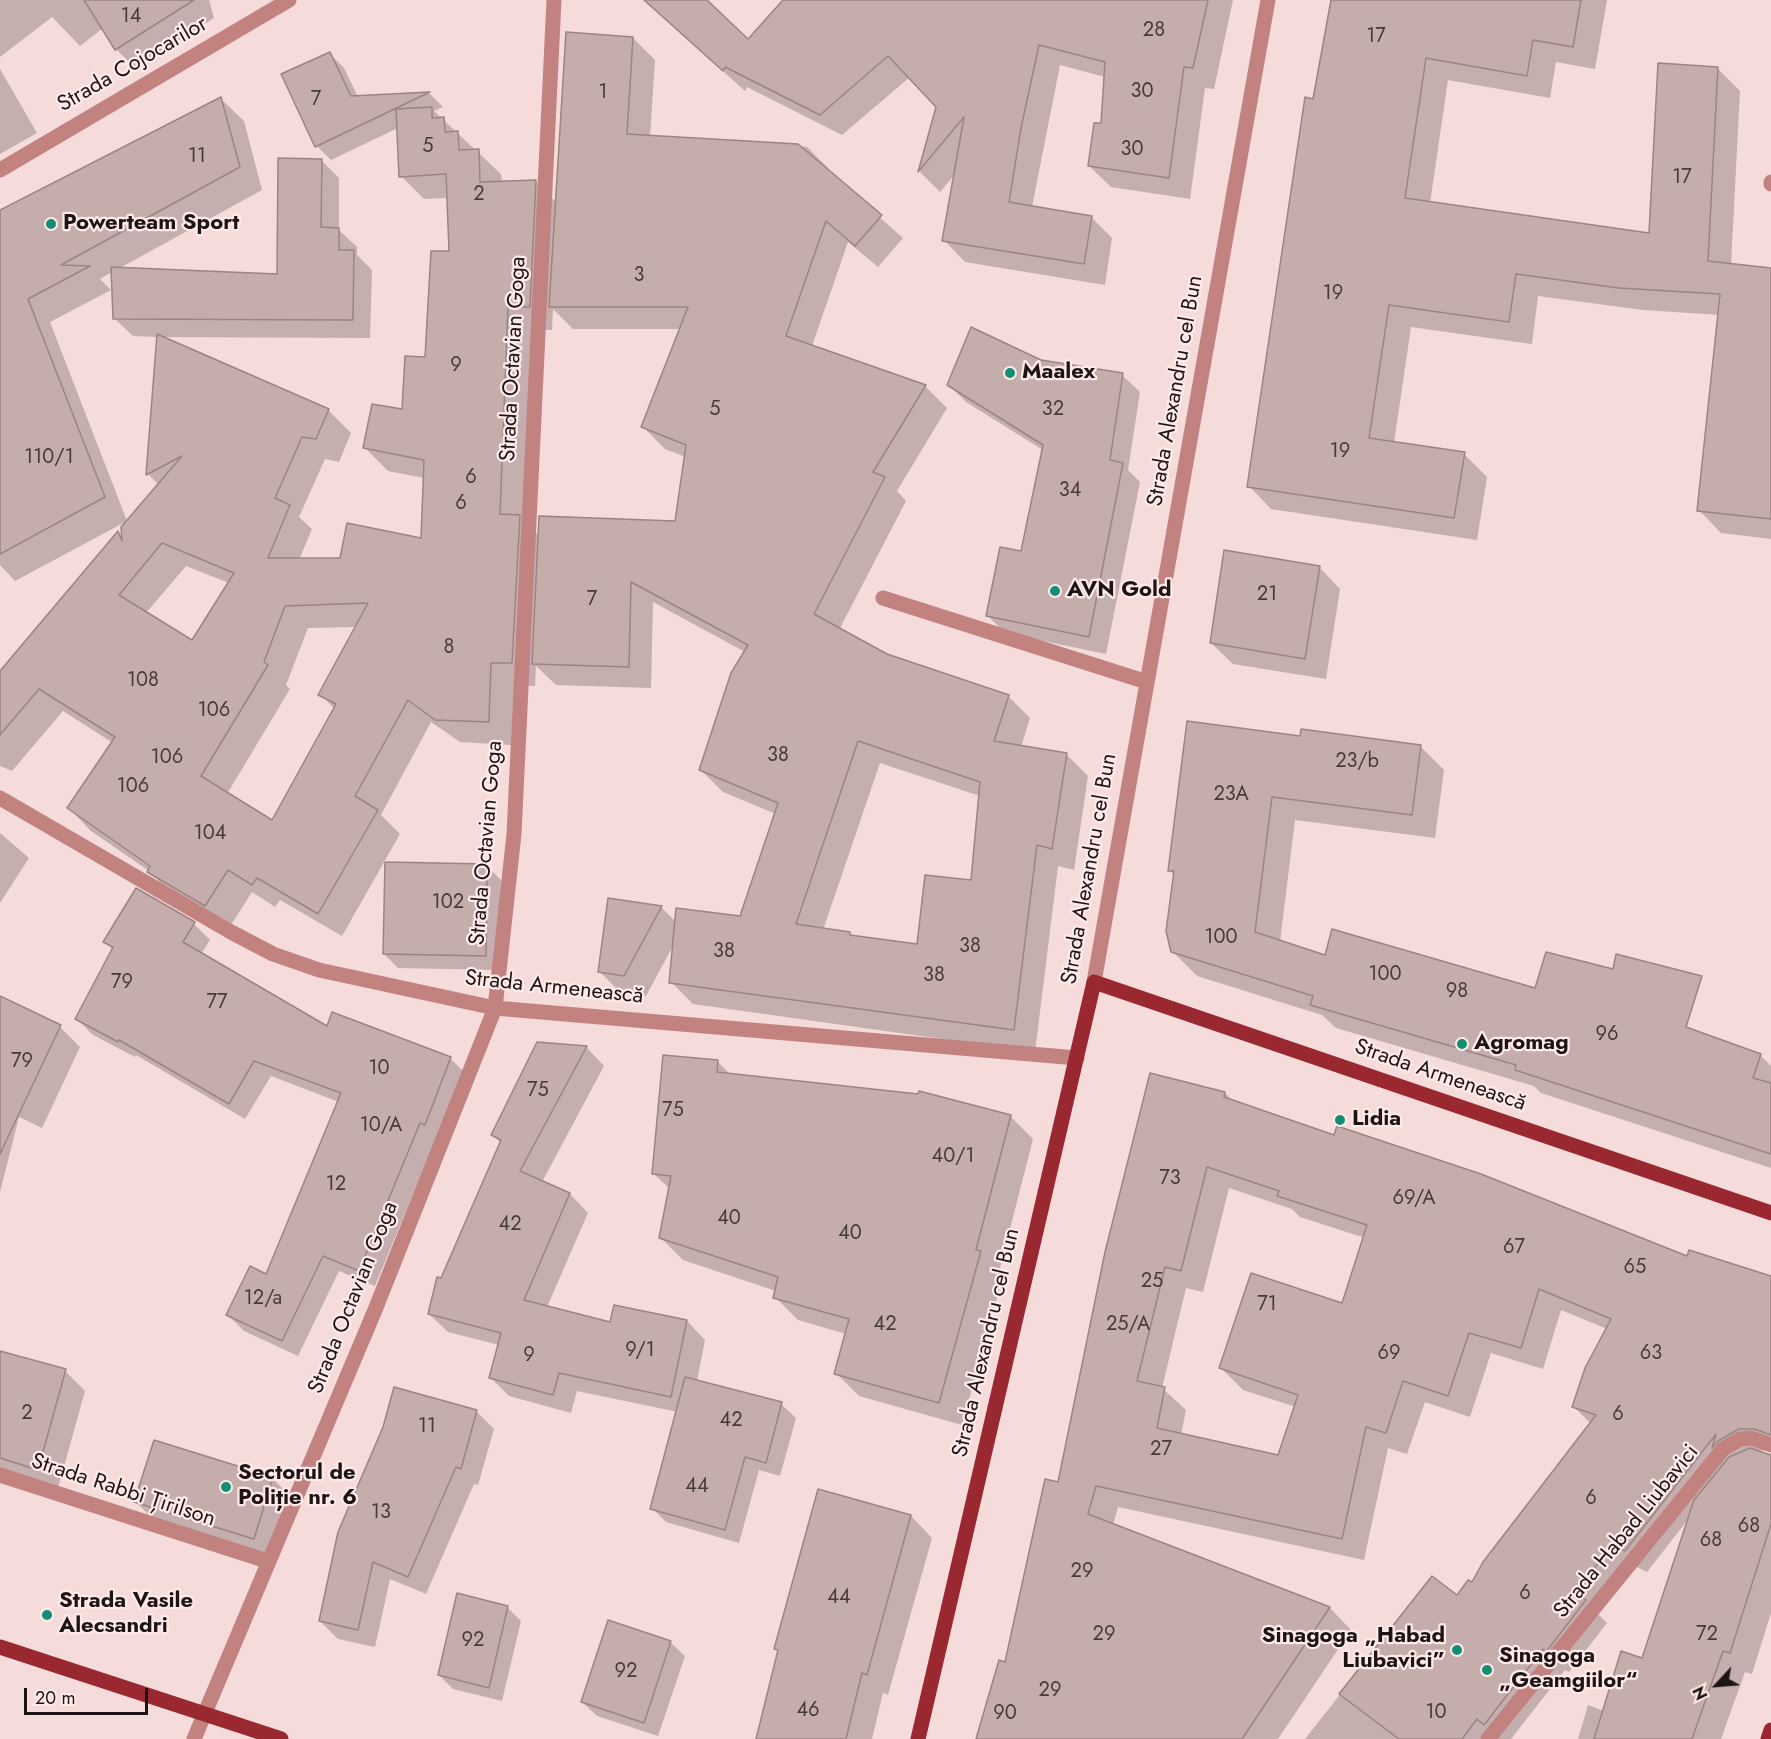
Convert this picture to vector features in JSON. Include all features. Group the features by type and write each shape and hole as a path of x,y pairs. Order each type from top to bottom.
{"main road":[{"name":"Strada Alexandru cel Bun","path":"918,1739 1094,982"},
{"name":"Strada Armenească","path":"1094,982 1771,1213"},
{"path":"0,1647 281,1739"},
{"path":"1768,1739 1771,1730"}],"street":[{"name":"Strada Cojocarilor","path":"0,170 289,0"},
{"name":"Strada Octavian Goga","path":"194,1739 375,1310 495,1008 514,834 554,0"},
{"name":"Strada Alexandru cel Bun","path":"1094,982 1268,0"},
{"path":"883,598 1147,682"},
{"name":"Strada Armenească","path":"0,798 273,954 319,970 495,1008 1077,1058"},
{"name":"Strada Habad Liubavici","path":"1488,1739 1722,1449 1740,1439 1751,1438 1771,1445"},
{"name":"Strada Rabbi Țirilson","path":"0,1475 267,1562"}],"building":[{"path":"84,0 194,0 115,50"},
{"path":"644,0 707,0 748,39 783,0 1208,0 1193,68 1184,67 1169,178 1088,166 1094,123 1101,123 1105,62 1039,45 1021,128 1009,202 1092,216 1084,264 942,241 964,117 918,172 936,107 888,56 820,115 725,67 723,71"},
{"path":"1331,0 1581,0 1573,47 1533,40 1527,76 1426,58 1405,198 1649,233 1658,63 1718,67 1708,261 1771,268 1771,519 1697,511 1720,294 1619,288 1516,274 1509,322 1389,305 1369,438 1465,452 1454,518 1247,487 1305,97 1313,99"},
{"path":"566,32 633,37 627,134 798,144 882,215 855,246 826,221 786,336 926,385 873,472 885,477 814,614 887,654 1009,695 994,741 1067,753 1052,849 1037,845 1014,1030 669,983 676,908 740,916 778,803 699,770 731,673 748,645 631,582 629,667 532,664 539,516 675,521 686,445 641,427 688,307 549,307","holes":["858,741 980,782 971,880 925,875 917,944 850,935 850,932 796,924"]},
{"path":"330,52 351,96 430,92 315,147 281,74"},
{"path":"221,97 240,167 61,265 90,266 28,299 105,497 0,554 0,210"},
{"path":"432,107 432,118 444,117 445,132 458,131 459,150 479,149 480,182 536,180 530,307 508,307 500,514 520,515 512,663 491,663 489,722 435,720 408,700 355,796 378,810 318,914 257,878 252,885 228,870 205,906 147,872 150,866 67,808 115,737 39,689 0,735 0,671 118,531 122,541 121,527 182,456 146,475 157,334 329,409 316,439 302,437 275,498 290,505 268,558 340,558 347,523 421,538 424,460 363,448 372,404 402,409 405,356 425,357 431,251 449,251 446,174 399,177 396,109","holes":["162,543 234,573 192,640 119,595","368,603 318,695 336,704 272,820 201,776 268,665 264,662 285,606"]},
{"path":"278,158 322,159 321,227 339,228 339,250 354,250 353,320 113,319 111,267 277,274"},
{"path":"971,327 1041,360 1123,373 1110,460 1123,463 1089,637 986,616 1000,547 1021,551 1043,445 947,385"},
{"path":"1224,550 1320,566 1305,659 1210,643"},
{"path":"1187,721 1300,736 1301,729 1421,745 1412,815 1272,797 1255,932 1325,955 1332,929 1535,988 1546,952 1613,969 1616,954 1702,976 1686,1027 1761,1054 1753,1078 1771,1083 1771,1154 1515,1070 1516,1065 1310,1005 1313,996 1171,952 1166,931 1174,871 1168,871"},
{"path":"385,862 487,864 486,956 383,954"},
{"path":"136,888 195,922 183,942 327,1026 332,1012 451,1057 425,1125 420,1123 359,1271 323,1256 282,1341 226,1315 250,1266 266,1274 341,1093 254,1061 229,1104 119,1040 118,1042 75,1019 113,947 103,942"},
{"path":"608,898 662,906 624,976 598,972"},
{"path":"0,996 61,1025 0,1154"},
{"path":"537,1042 587,1046 520,1171 570,1193 524,1300 610,1322 614,1305 687,1320 671,1397 559,1373 553,1395 489,1378 501,1333 428,1314 437,1277 441,1278 501,1140 491,1135"},
{"path":"663,1055 718,1060 717,1072 918,1094 919,1091 1011,1115 976,1250 981,1251 939,1403 834,1374 849,1319 773,1298 778,1277 659,1238 671,1176 652,1174"},
{"path":"1150,1073 1225,1092 1224,1097 1334,1135 1337,1126 1481,1174 1687,1256 1689,1250 1771,1276 1771,1435 1754,1429 1739,1429 1718,1441 1712,1448 1716,1434 1625,1551 1612,1546 1575,1592 1586,1600 1546,1652 1543,1649 1484,1725 1477,1719 1462,1739 1399,1739 1339,1694 1432,1576 1457,1595 1468,1580 1472,1582 1483,1562 1596,1415 1572,1407 1585,1368 1611,1319 1539,1289 1521,1348 1469,1333 1448,1396 1403,1381 1386,1433 1366,1427 1342,1539 1096,1486 1088,1514 1330,1607 1242,1739 976,1739 999,1660 1005,1662 1045,1479 1058,1482 1105,1252","holes":["1207,1167 1279,1191 1277,1196 1367,1225 1342,1303 1251,1273 1219,1368 1298,1395 1278,1455 1157,1428 1165,1387 1137,1381 1165,1267 1181,1271"]},
{"path":"0,1351 66,1369 38,1470 0,1458"},
{"path":"685,1377 782,1402 766,1463 745,1457 725,1530 650,1509"},
{"path":"394,1387 477,1410 461,1469 456,1467 408,1577 373,1562 358,1630 319,1621 338,1532 383,1427"},
{"path":"154,1440 273,1477 254,1539 134,1502"},
{"path":"1750,1448 1771,1455 1771,1524 1730,1653 1723,1651 1692,1739 1594,1739 1621,1651 1642,1658 1694,1500 1729,1457"},
{"path":"818,1489 911,1515 867,1675 862,1673 846,1739 756,1739 778,1650 774,1649"},
{"path":"457,1593 508,1606 489,1688 438,1675"},
{"path":"608,1620 671,1641 644,1723 581,1702"}],"place":[{"name":"Powerteam Sport","path":"51,224"},
{"name":"Maalex","path":"1010,373"},
{"name":"AVN Gold","path":"1055,591"},
{"name":"Agromag","path":"1462,1044"},
{"name":"Lidia","path":"1340,1120"},
{"name":"Sectorul de Poliție nr. 6","path":"226,1487"},
{"name":"Strada Vasile Alecsandri","path":"47,1615"},
{"name":"Sinagoga „Habad Liubavici”","path":"1457,1650"},
{"name":"Sinagoga „Geamgiilor“","path":"1487,1670"}]}
